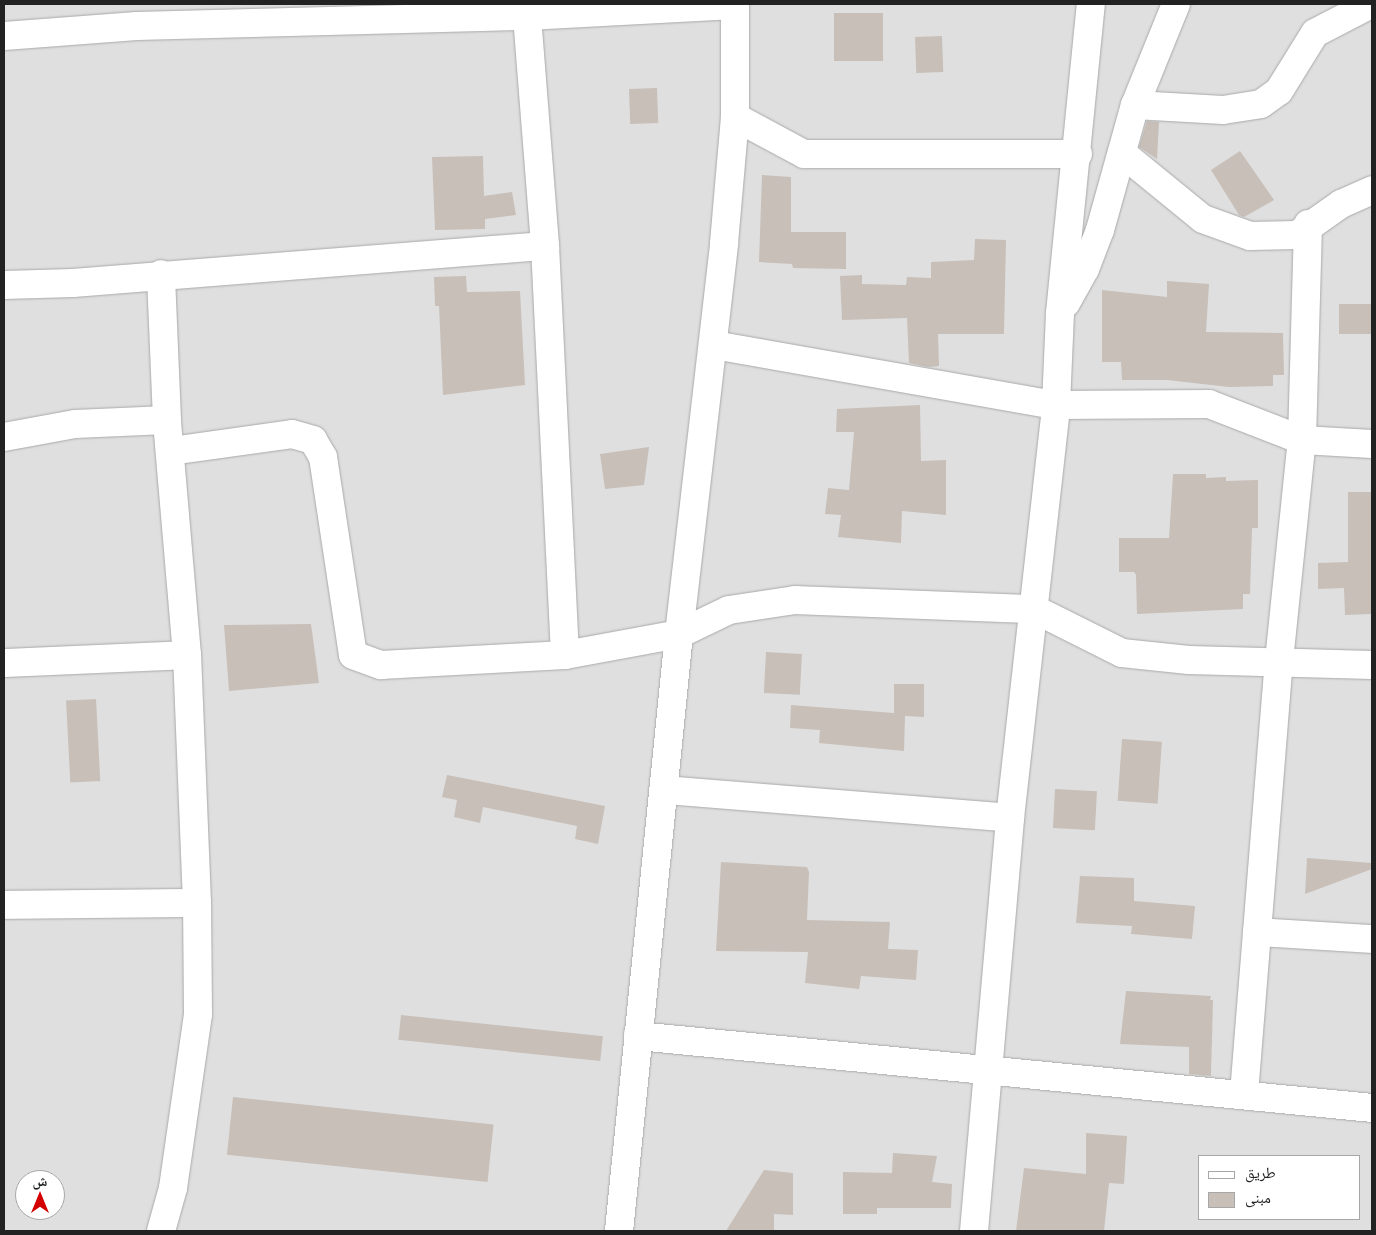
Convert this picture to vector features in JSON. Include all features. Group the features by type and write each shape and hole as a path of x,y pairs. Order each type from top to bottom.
{"street":[{"path":"4,36 136,15 527,16 735,4 735,117 714,345 679,634 665,790 619,1231"},
{"path":"974,1231 986,1071 1010,818 1056,405 1060,313 1078,154 1091,4"},
{"path":"1060,313 1085,269 1109,203 1134,105 1176,4"},
{"path":"1134,105 1224,110 1261,104 1279,91 1315,34 1371,4"},
{"path":"527,16 545,246 565,655"},
{"path":"735,117 804,154 1078,154"},
{"path":"1122,152 1202,219 1250,236 1297,235 1308,224 1372,190"},
{"path":"1244,1094 1279,661 1302,440 1308,224"},
{"path":"4,285 545,246"},
{"path":"161,274 167,420 187,656 197,903 198,1014 173,1188 161,1231"},
{"path":"714,345 1056,405 1209,404 1302,440 1372,444"},
{"path":"4,437 75,424 167,420"},
{"path":"171,451 292,434 312,440 323,457 353,655 380,664 565,655 679,634 729,610 796,600 1034,609 1122,653 1188,660 1372,665"},
{"path":"4,663 187,656"},
{"path":"665,790 1010,818"},
{"path":"4,905 197,903"},
{"path":"1258,932 1372,940"},
{"path":"638,1036 1372,1108"}],"shaded area":[{"path":"4,4 1372,4 1372,1231 4,1231"}],"building":[{"path":"834,13 883,13 883,61 834,61"},
{"path":"942,36 943,72 916,73 915,37"},
{"path":"657,88 658,123 630,124 629,89"},
{"path":"1147,121 1159,122 1157,159 1139,147"},
{"path":"1240,151 1274,200 1244,217 1239,215 1211,170"},
{"path":"483,156 484,196 512,192 516,215 485,219 485,229 435,230 432,157"},
{"path":"762,175 791,177 791,232 846,232 846,269 793,268 792,264 759,262"},
{"path":"975,239 1006,240 1004,334 938,334 939,366 928,367 909,363 907,318 842,320 840,276 862,275 862,284 906,285 907,277 931,278 931,262 974,260"},
{"path":"466,276 467,292 520,291 525,385 443,395 439,306 435,306 434,277"},
{"path":"1167,281 1209,284 1206,332 1283,333 1284,375 1273,375 1273,386 1229,387 1167,380 1122,380 1121,362 1102,362 1102,290 1167,297"},
{"path":"1339,304 1372,304 1372,334 1339,334"},
{"path":"920,405 921,461 946,460 946,515 902,511 901,543 838,537 841,515 825,514 828,488 849,490 854,432 836,432 837,409"},
{"path":"649,447 644,485 605,489 600,454"},
{"path":"1173,474 1206,474 1206,478 1226,477 1226,481 1258,480 1258,528 1252,528 1250,594 1243,594 1243,609 1137,614 1136,575 1134,572 1119,572 1119,538 1169,538"},
{"path":"1348,492 1372,492 1372,614 1345,615 1344,588 1318,589 1318,563 1348,562"},
{"path":"311,624 319,683 229,691 224,625"},
{"path":"766,652 802,654 800,695 764,693"},
{"path":"894,684 924,684 924,717 905,716 904,751 819,743 820,730 790,728 791,705 894,713"},
{"path":"96,699 100,781 70,782 66,701"},
{"path":"1122,739 1162,742 1158,804 1118,801"},
{"path":"447,775 605,806 598,844 575,839 577,826 483,807 480,823 454,817 457,800 442,797"},
{"path":"1055,789 1097,791 1095,830 1053,828"},
{"path":"1307,858 1372,863 1372,869 1305,894"},
{"path":"721,862 807,867 809,872 807,920 890,922 888,949 918,950 916,980 861,976 859,989 805,983 808,952 716,951"},
{"path":"1080,876 1134,878 1134,901 1195,906 1192,939 1131,934 1132,926 1076,923"},
{"path":"1126,991 1211,996 1210,1000 1213,1000 1211,1076 1189,1074 1189,1047 1120,1044"},
{"path":"401,1015 603,1036 600,1061 398,1040"},
{"path":"233,1097 494,1124 488,1182 227,1155"},
{"path":"1086,1133 1127,1136 1124,1184 1109,1183 1104,1231 1016,1231 1024,1168 1086,1174"},
{"path":"893,1153 937,1156 932,1182 952,1184 951,1208 877,1208 877,1214 843,1214 843,1172 892,1173"},
{"path":"764,1170 793,1173 793,1215 774,1214 774,1231 726,1231"}]}
